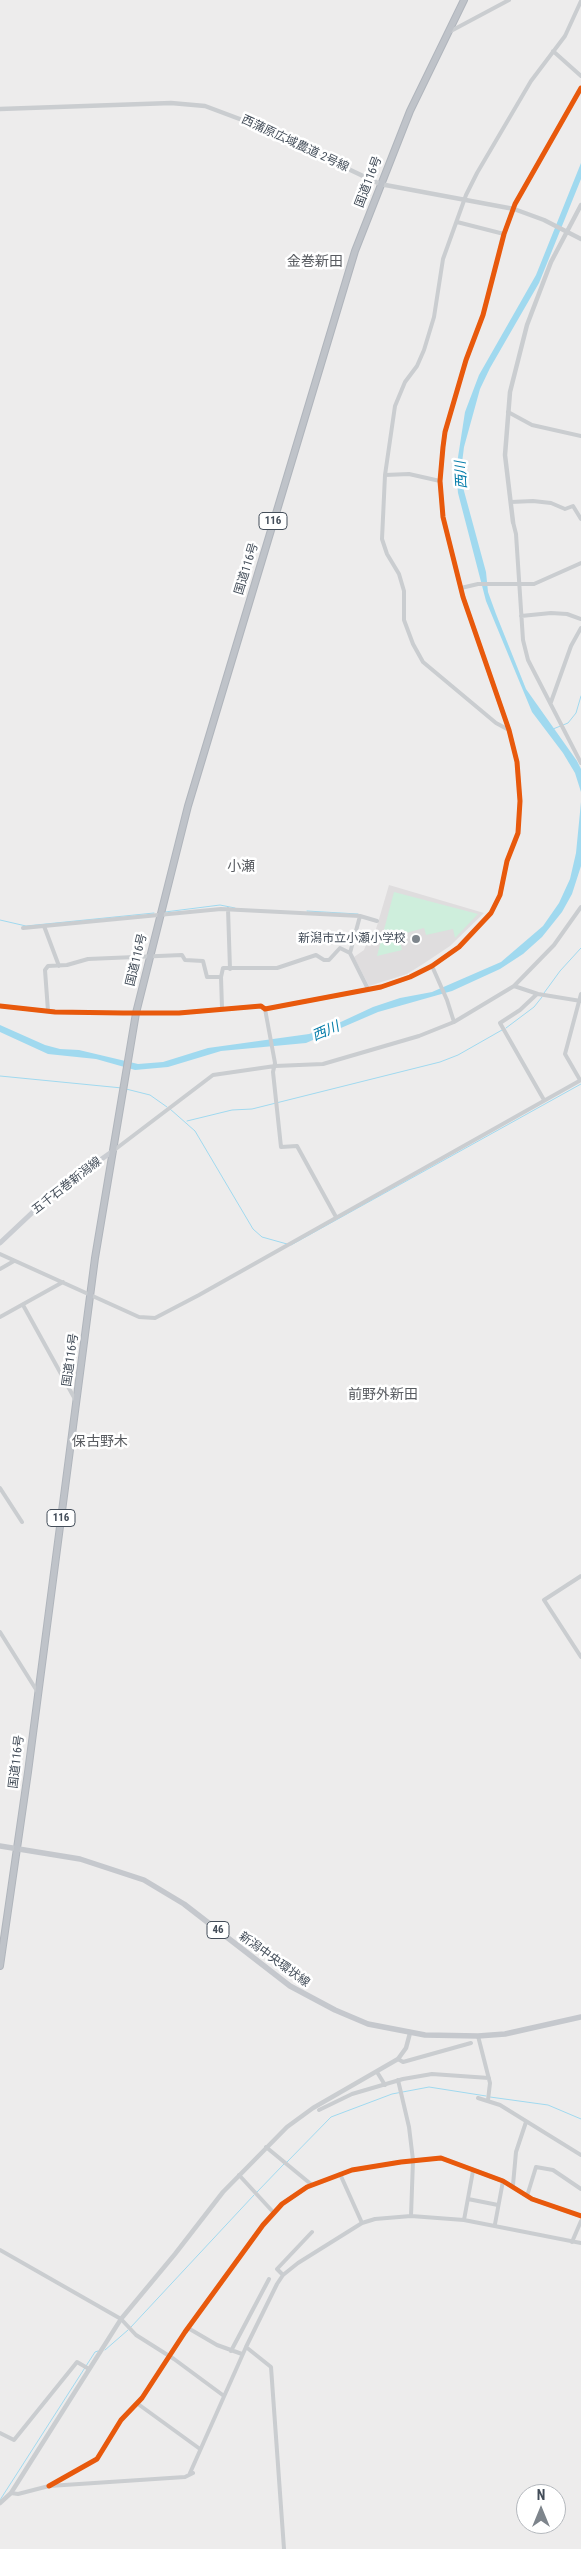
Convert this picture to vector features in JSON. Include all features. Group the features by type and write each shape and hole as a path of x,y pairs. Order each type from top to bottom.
{"highway":[{"name":"国道116号","path":"0,1966 95,1258 136,1013 188,806 355,251 410,111 464,0"}],"main road":[{"name":"五千石巻新潟線","path":"0,1243 52,1194 113,1151"},
{"name":"新潟中央環状線","path":"0,1846 80,1859 144,1880 184,1904 257,1963 317,2002 368,2024 410,2032 446,2036 478,2036 505,2034 581,2017"}],"street":[{"path":"447,33 509,0"},
{"path":"509,730 496,723 424,662 413,644 404,620 404,591 399,574 386,554 382,539 385,475 395,406 405,382 417,366 424,350 434,317 443,259 465,200 477,172 516,106 565,36 581,1"},
{"path":"553,51 581,76"},
{"path":"0,1006 48,1011 136,1013 179,1013 261,1006 265,1009 368,989 410,977 432,966 459,947 479,928 490,913 500,895 519,824 517,762 509,730 461,588 442,517 440,481 445,432 466,360 482,315 504,234 533,169 581,88"},
{"name":"西蒲原広域農道 2号線","path":"0,109 170,103 205,106 253,124 380,184 514,209 544,220 581,239"},
{"path":"581,206 565,231 550,262 528,326 510,392 505,455 523,640 528,660 581,763"},
{"path":"457,222 504,234"},
{"path":"507,412 532,425 581,436"},
{"path":"385,475 409,474 440,481"},
{"path":"511,502 533,501 551,504 565,510 572,506 581,519"},
{"path":"461,588 478,584 518,585 541,582 581,563"},
{"path":"521,616 550,613 567,614 581,619"},
{"path":"551,702 571,646 581,628"},
{"path":"228,909 230,969"},
{"path":"23,928 228,909 360,916 377,920"},
{"path":"113,1151 208,1078 222,1073 275,1066 323,1064 337,1061 419,1036 454,1022 514,986 554,945 580,910"},
{"path":"350,953 360,916"},
{"path":"44,926 59,966"},
{"path":"222,1008 221,977 223,968 277,968 296,964 312,955 329,960 340,948 350,953 368,989"},
{"path":"48,1011 44,970 48,966 59,966 88,959 182,955 184,960 203,961 207,976 221,977"},
{"path":"432,966 446,997 454,1022"},
{"path":"514,986 537,994 580,1001"},
{"path":"537,994 520,1010 500,1023 544,1100"},
{"path":"0,1254 139,1317 155,1318 581,1080 565,1054 581,994"},
{"path":"265,1009 275,1066 273,1072 281,1147 297,1146 336,1217"},
{"path":"0,1269 14,1261"},
{"path":"0,1317 63,1282"},
{"path":"23,1305 77,1402"},
{"path":"0,1488 22,1522"},
{"path":"581,1576 544,1600 581,1657"},
{"path":"0,1632 37,1691"},
{"path":"0,2503 11,2493 121,2318 239,2175 265,2146 313,2108 398,2059 406,2048 410,2032"},
{"path":"478,2036 489,2078 488,2100"},
{"path":"398,2059 403,2062 471,2043"},
{"path":"377,2072 385,2085"},
{"path":"318,2110 352,2094 398,2080 432,2074 489,2078"},
{"path":"398,2080 409,2127 413,2160 411,2216"},
{"path":"478,2098 488,2100 581,2154"},
{"path":"513,2186 516,2152 526,2122"},
{"path":"265,2146 312,2185"},
{"path":"49,2486 97,2459 121,2420 138,2404 188,2328 274,2213 294,2195 312,2185 340,2174 413,2160 441,2158 503,2181 527,2196 581,2216"},
{"path":"527,2196 536,2167 553,2170 581,2189"},
{"path":"464,2220 473,2171"},
{"path":"340,2174 362,2223"},
{"path":"239,2175 274,2213"},
{"path":"495,2224 503,2181"},
{"path":"468,2199 498,2205"},
{"path":"11,2493 18,2494 49,2486 185,2477 192,2473 200,2449 242,2354 283,2275 318,2250 362,2223 376,2219 411,2216 464,2220 495,2224 581,2243"},
{"path":"572,2242 581,2221"},
{"path":"283,2275 277,2269 312,2232"},
{"path":"0,2250 121,2318 136,2335 224,2396"},
{"path":"232,2351 269,2279"},
{"path":"188,2328 232,2351 242,2354"},
{"path":"246,2346 271,2367 284,2549"},
{"path":"0,2433 14,2440 77,2362 89,2370"},
{"path":"138,2404 200,2449"}],"shaded area":[{"name":"新潟市立小瀬小学校","path":"389,885 484,913 450,946 423,964 407,974 369,986 354,957 364,950 366,945 371,946"}],"green space":[{"path":"394,892 478,914 455,938 453,929 426,935 424,928 399,935 402,950 377,956"}],"water":[{"path":"581,163 581,179 539,283 480,389 464,447 461,471 464,491 486,572 488,592 496,614 526,689 581,769 581,792 575,773 563,753 532,712 486,601 458,493 456,470 465,412 479,375 536,275"},
{"name":"西川","path":"581,802 581,866 572,894 562,912 542,937 523,954 500,969 452,991 378,1012 306,1043 221,1051 168,1067 135,1070 96,1059 48,1054 0,1032 0,1025 45,1045 60,1049 79,1050 138,1064 163,1062 208,1048 309,1034 330,1027 373,1007 400,998 432,992 501,962 543,926 559,903 570,879 576,853"}],"waterway":[{"path":"553,729 568,723 576,713 581,696"},
{"path":"165,912 220,905 235,908"},
{"path":"307,911 358,914"},
{"path":"0,920 26,926 154,913"},
{"path":"544,993 560,971 581,948"},
{"path":"506,1028 534,1007 542,997"},
{"path":"187,1121 232,1110 252,1109 440,1062 458,1055 502,1030"},
{"path":"0,1076 122,1088"},
{"path":"291,1245 581,1084"},
{"path":"126,1089 150,1095 167,1107"},
{"path":"170,1109 195,1131 253,1229 262,1237 287,1244"},
{"path":"287,2162 331,2117 392,2094 429,2087 486,2096"},
{"path":"490,2097 548,2105 581,2119"},
{"path":"257,2192 284,2164"},
{"path":"131,2327 254,2195"},
{"path":"105,2350 128,2330"},
{"path":"0,2500 95,2352 98,2351"}],"cycle path":[{"path":"0,1006 55,1012 123,1013 179,1013 261,1006 265,1009 381,987 410,977 432,966 459,947 491,913 500,895 507,861 518,833 520,801 517,762 509,730 463,597 443,517 440,481 443,447 445,432 466,360 483,315 504,234 515,204 581,88"},
{"path":"49,2486 97,2459 121,2420 142,2398 185,2332 263,2225 282,2204 307,2187 352,2170 441,2158 503,2181 532,2199 581,2216"}],"place":[{"name":"新潟市立小瀬小学校","path":"416,939"}],"district":[{"name":"金巻新田","path":"315,262"},
{"name":"小瀬","path":"241,867"},
{"name":"前野外新田","path":"383,1395"},
{"name":"保古野木","path":"100,1442"}]}
